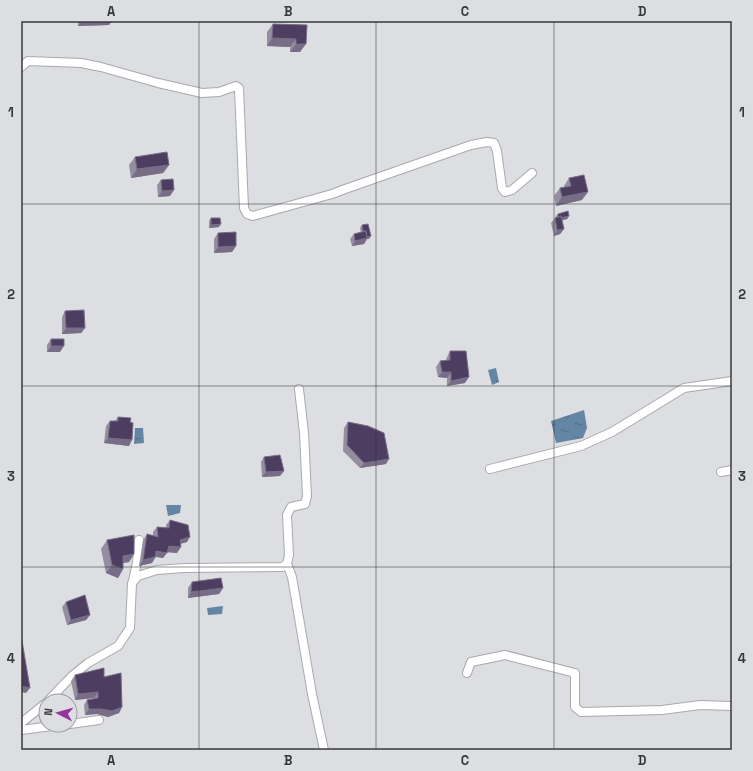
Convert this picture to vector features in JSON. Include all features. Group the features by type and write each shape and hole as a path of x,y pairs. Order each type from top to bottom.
{"street":[{"path":"21,68 28,61 81,63 158,83 202,92 219,92 236,86 240,88 244,208 246,214 253,216 332,194 471,145 487,142 494,143 497,151 502,188 505,192 512,190 532,173"},
{"path":"490,469 581,446 612,432 684,388 732,381"},
{"path":"299,388 304,433 307,496 304,504 291,507 287,515 289,555 287,564 292,577 312,694 324,750"},
{"path":"722,472 732,470"},
{"path":"56,693 82,667 118,646 130,628 132,583 137,562 139,540"},
{"path":"132,583 138,576 157,570 184,568 282,567 287,564"},
{"path":"467,673 471,662 505,655 575,673 575,707 581,712 662,710 700,705 732,706"},
{"path":"21,723 38,709"},
{"path":"78,723 99,720"},
{"path":"21,730 38,728"}],"water":[{"path":"496,368 499,382 492,385 488,370"},
{"path":"584,410 587,428 583,438 556,443 551,421"},
{"path":"135,428 143,428 144,443 134,444"},
{"path":"166,505 181,505 180,513 168,516"},
{"path":"223,606 222,614 208,615 207,608"}],"building":[{"path":"273,24 307,25 306,44 296,44 296,39 272,38"},
{"path":"167,152 169,165 137,169 135,157"},
{"path":"584,175 588,192 562,197 560,188 571,186 569,178"},
{"path":"173,179 174,190 162,191 161,180"},
{"path":"568,211 569,216 561,218 561,216 558,217 558,214"},
{"path":"561,216 564,229 557,230 555,218"},
{"path":"211,218 220,218 221,224 211,225"},
{"path":"368,224 371,236 367,237 366,231 363,231 362,225"},
{"path":"366,231 367,238 355,241 354,234"},
{"path":"236,232 236,246 218,247 218,233"},
{"path":"84,310 85,328 66,328 65,311"},
{"path":"51,339 64,339 64,346 51,346"},
{"path":"450,351 466,351 469,377 451,381 451,372 442,372 440,361 450,360"},
{"path":"118,417 131,418 130,422 133,423 132,440 108,438 110,421 118,421"},
{"path":"348,422 368,426 384,433 389,459 364,463 347,445"},
{"path":"280,455 284,471 266,472 264,457"},
{"path":"170,520 188,525 190,537 180,540 181,547 169,546 167,553 156,551 155,557 143,560 147,534 158,537 157,527 169,528"},
{"path":"134,535 134,554 123,556 123,569 112,565 107,540"},
{"path":"221,578 223,588 191,592 192,582"},
{"path":"85,595 90,615 71,620 66,602"},
{"path":"21,635 30,688 21,686"},
{"path":"104,668 104,677 121,673 122,707 112,711 89,709 87,700 98,698 98,692 78,694 75,675"}]}
